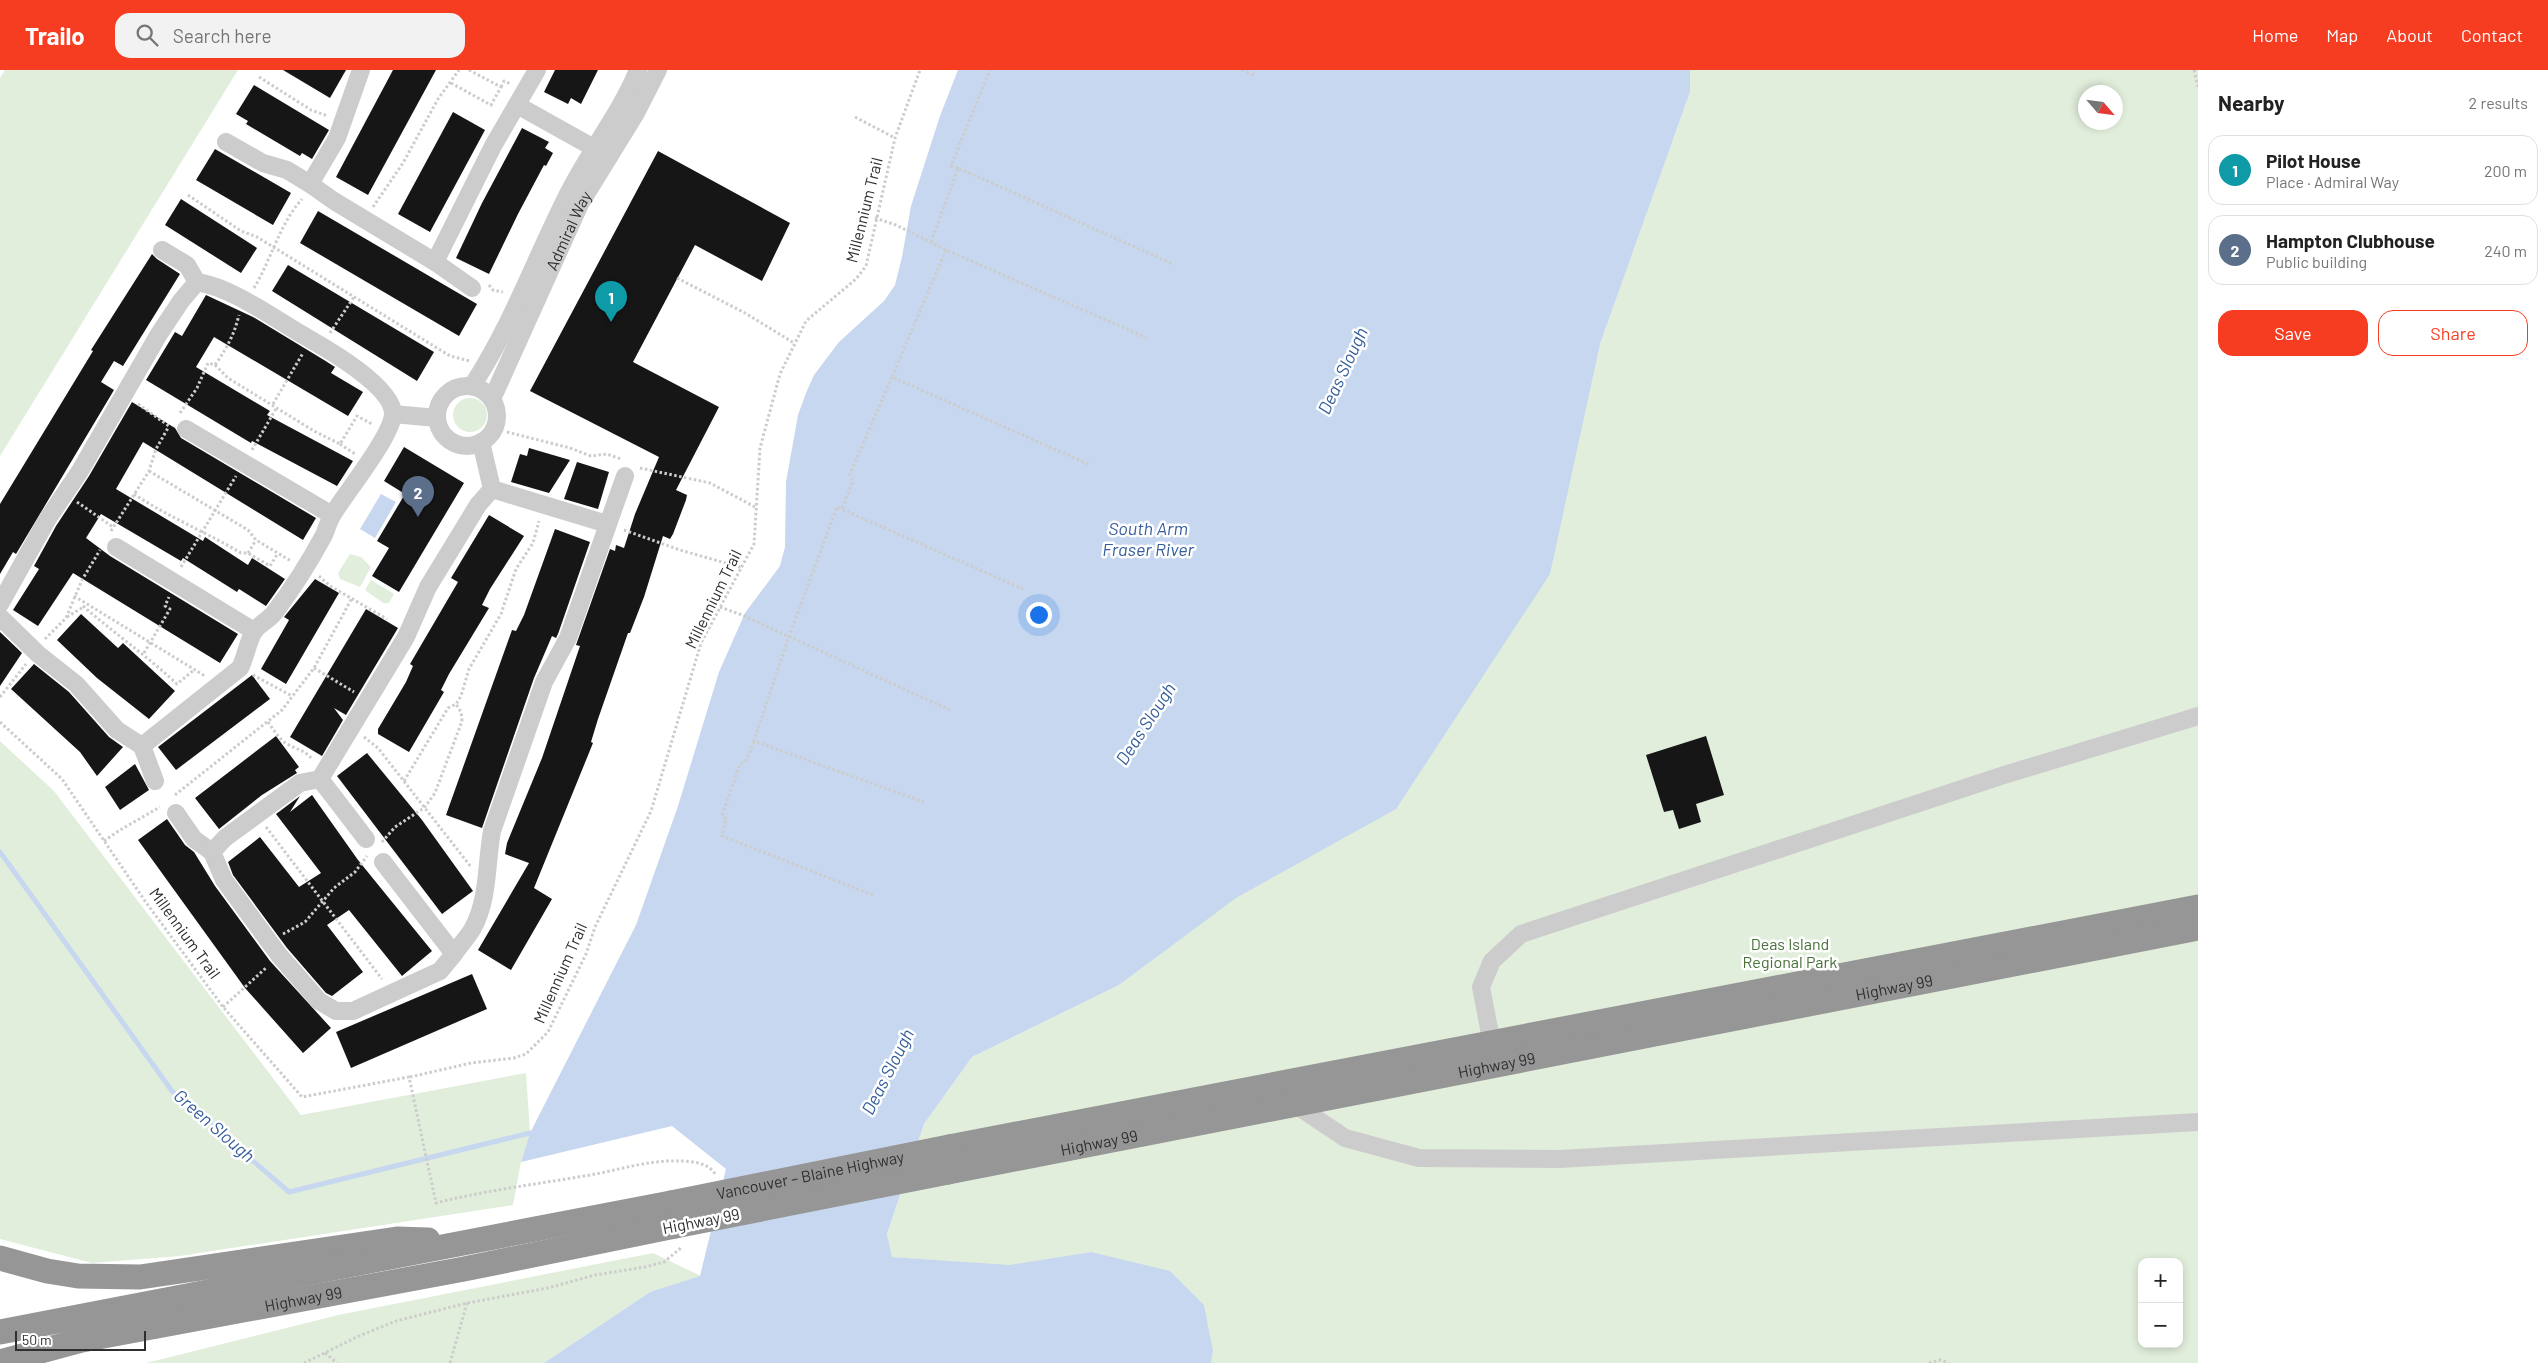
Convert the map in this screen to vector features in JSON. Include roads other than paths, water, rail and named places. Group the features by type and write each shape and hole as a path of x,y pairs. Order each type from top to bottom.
{"highway":[{"name":"Highway 99","path":"949,1147 2198,907"},
{"name":"Highway 99","path":"0,1332 390,1258 466,1241 673,1214 948,1172 1293,1103 2198,928"},
{"name":"Vancouver – Blaine Highway","path":"673,1214 949,1147"},
{"name":"Highway 99","path":"0,1362 82,1340 464,1269 673,1214"},
{"path":"0,1258 47,1271 78,1276 140,1277 397,1239 466,1241"},
{"path":"0,1351 82,1340"}],"street":[{"path":"310,184 337,138 361,70"},
{"path":"435,262 493,146 537,70"},
{"name":"Admiral Way","path":"492,399 638,70"},
{"name":"Admiral Way","path":"472,386 489,360 568,194 601,152 636,113 658,70"},
{"path":"517,105 601,152"},
{"path":"226,142 263,163 287,170 435,262 472,288"},
{"path":"142,746 240,668 254,631 274,613 304,568 324,534 332,515 350,492 386,432 393,414 389,401 382,391 316,343 228,290 197,282 187,265 162,250"},
{"path":"0,604 47,520 80,471 122,394 181,300 197,282"},
{"path":"463,386 472,386 480,388 492,399 497,418 494,427 481,442 472,445 453,442 445,436 437,418 438,410 446,394 463,386"},
{"path":"393,414 437,418"},
{"path":"178,428 244,463 332,515"},
{"path":"481,442 492,490"},
{"path":"172,804 194,839 212,852 228,886 279,955 319,1001 336,1011 353,1011 440,971 473,928 482,905 488,878 488,854 492,831 544,682 568,638 625,476"},
{"path":"492,490 607,524"},
{"path":"212,852 225,838 300,783 322,776 406,637 428,588 478,505 492,490"},
{"path":"110,541 254,631"},
{"path":"0,618 76,684 117,730 142,746 154,781"},
{"path":"1492,1044 1481,987 1492,961 1521,934 1991,779 2198,716"},
{"path":"322,776 366,839"},
{"path":"383,862 454,954"},
{"path":"1293,1103 1345,1138 1419,1158 1560,1159 2198,1122"}],"water":[{"name":"South Arm Fraser River","path":"958,70 1690,70 1690,92 1600,344 1550,574 1396,809 1236,898 1119,985 972,1057 924,1124 887,1234 892,1257 1009,1265 1091,1252 1170,1271 1204,1305 1213,1351 1211,1363 544,1363 650,1292 700,1276 726,1169 672,1126 521,1162 530,1133 636,925 678,806 719,672 745,613 780,566 785,547 786,482 798,415 806,393 814,375 839,342 884,301 895,285 911,206 940,116"},
{"path":"381,494 396,502 375,538 360,529"}],"waterway":[{"name":"Green Slough","path":"0,852 172,1091 289,1192 530,1133"}],"place":[{"name":"Pilot House","path":"611,322"},
{"name":"Hampton Clubhouse","path":"418,517"}],"water label":[{"name":"Deas Slough","path":"1343,371"},
{"name":"Deas Slough","path":"1146,724"},
{"name":"Deas Slough","path":"888,1072"}],"park label":[{"name":"Deas Island Regional Park","path":"1790,953"}]}
